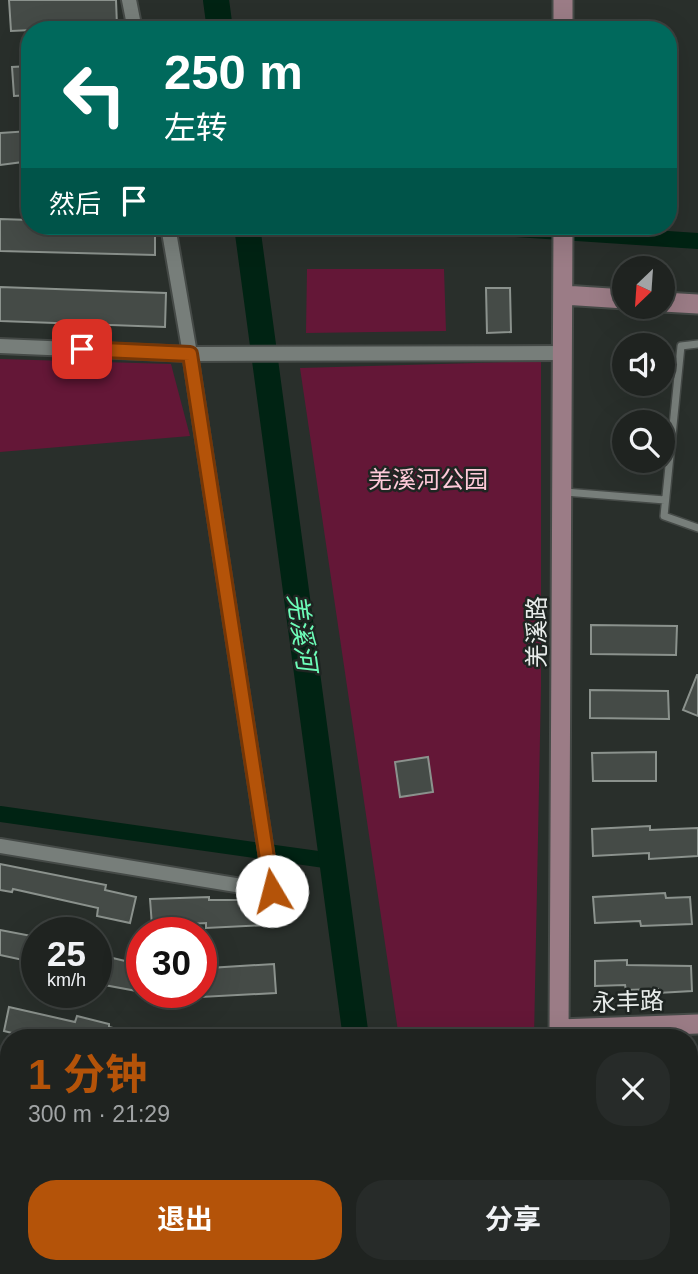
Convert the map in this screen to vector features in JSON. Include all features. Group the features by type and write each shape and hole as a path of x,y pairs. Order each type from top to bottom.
{"street":[{"path":"130,0 134,21"},
{"path":"563,0 563,21"},
{"path":"0,846 272,891 170,235"},
{"name":"羌溪路","path":"559,1029 563,235"},
{"path":"563,288 612,297"},
{"path":"676,303 698,304"},
{"path":"0,346 190,354 563,353"},
{"name":"永丰路","path":"621,1029 698,1024"}],"lane":[{"path":"698,344 681,346 664,516 698,528"},
{"path":"562,492 665,500"}],"green space":[{"path":"307,269 444,269 446,331 306,333"},
{"path":"0,359 171,364 190,436 0,452"},
{"name":"羌溪河公园","path":"541,361 541,687 534,1029 398,1029 300,368"}],"building":[{"path":"9,0 116,0 117,21 21,21 21,31 11,31"},
{"path":"21,66 21,96 14,96 12,67"},
{"path":"21,132 21,162 0,165 0,133"},
{"path":"0,219 21,220 21,235 155,235 155,255 0,251"},
{"path":"0,287 166,293 165,327 0,321"},
{"path":"486,288 510,288 511,332 487,333"},
{"path":"591,625 677,626 676,655 591,654"},
{"path":"698,675 698,716 683,710"},
{"path":"590,690 668,691 669,719 590,718"},
{"path":"656,752 656,781 593,781 592,753"},
{"path":"428,757 433,792 400,797 395,762"},
{"path":"650,826 650,830 698,828 698,856 649,859 649,853 593,856 592,829"},
{"path":"0,864 106,885 105,890 136,897 131,917 126,917 126,922 112,917 97,916 98,908 13,889 12,892 0,890"},
{"path":"665,893 666,898 690,897 692,924 641,926 640,921 595,923 593,897"},
{"path":"209,897 209,900 267,900 268,925 217,927 217,917 151,917 150,899"},
{"path":"0,930 21,934 21,960 0,955"},
{"path":"112,958 126,961 126,989 112,986"},
{"path":"627,960 627,965 691,966 692,991 658,993 658,989 626,990 625,985 595,986 595,961"},
{"path":"274,964 276,993 217,996 217,968"},
{"path":"9,1007 75,1022 77,1016 109,1024 109,1027 117,1029 4,1029"}],"waterway":[{"name":"羌溪河","path":"216,0 219,21"},
{"name":"羌溪河","path":"248,235 355,1029"},
{"path":"608,235 698,241"},
{"path":"0,814 332,861"}],"route":[{"path":"82,349 190,354 272,891"}]}
